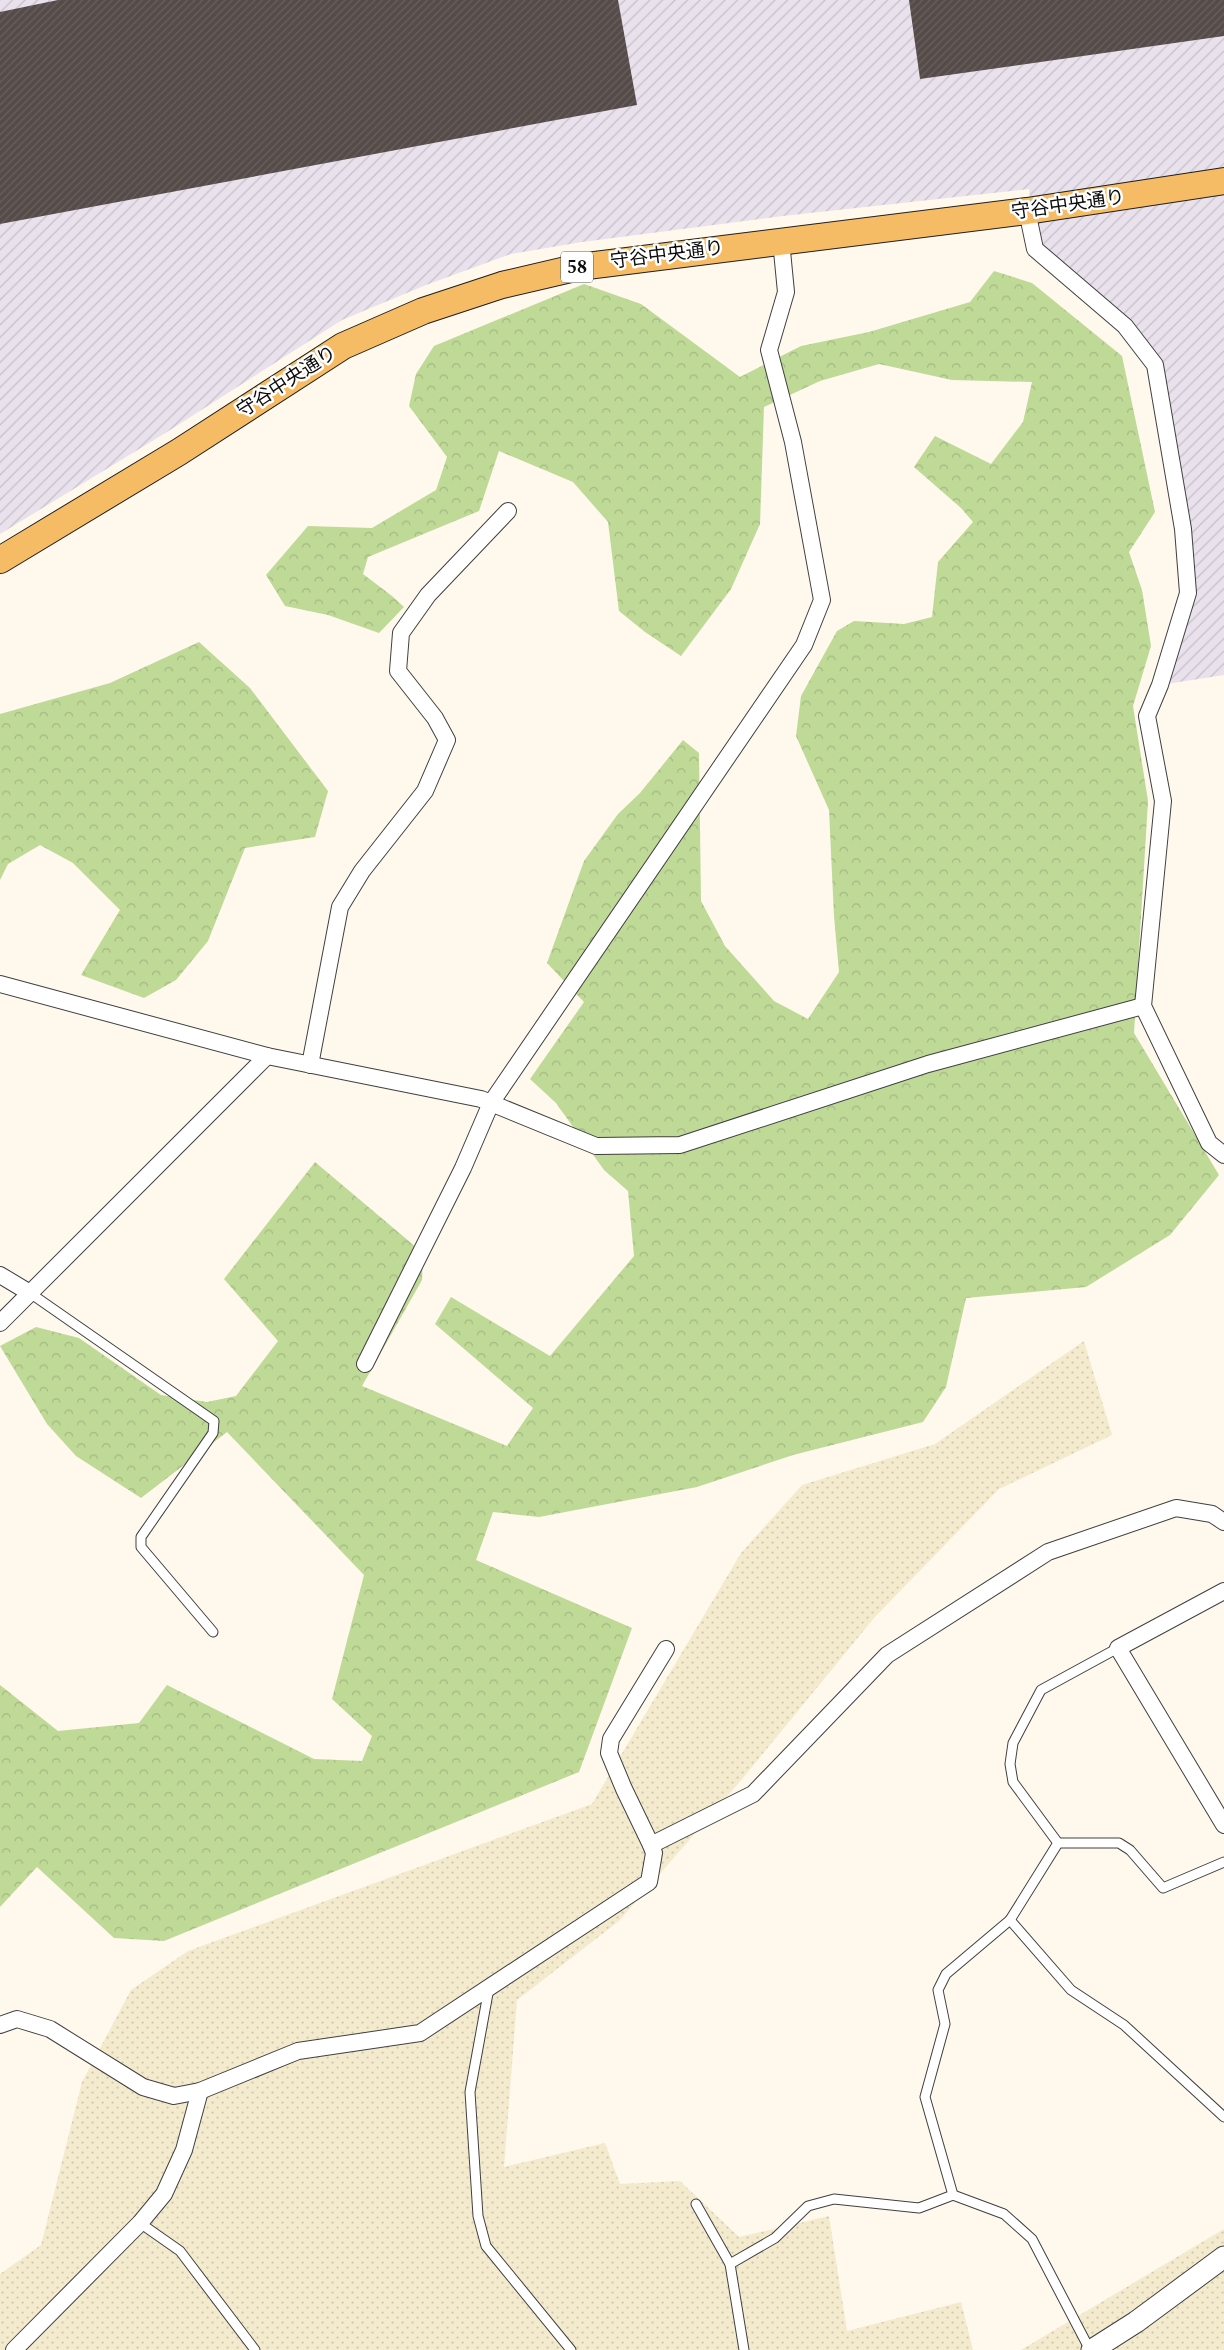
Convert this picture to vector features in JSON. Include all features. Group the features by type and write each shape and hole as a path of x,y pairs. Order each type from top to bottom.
{"main road":[{"name":"守谷中央通り","path":"0,560 179,452 343,346 423,311 502,285 579,267 1027,211 1224,181"}],"street":[{"path":"1027,211 1035,249 1125,326 1155,364 1183,528 1188,593 1160,685 1147,716 1163,801 1143,1006 1209,1143 1224,1155"},
{"path":"365,1364 463,1168 491,1103 804,646 822,600 793,442 769,350 786,292 781,241"},
{"path":"310,1065 340,907 362,871 425,790 446,740 435,718 398,671 401,633 428,595 508,511"},
{"path":"0,984 267,1056 481,1099 596,1146 680,1145 928,1064 1143,1006"},
{"path":"0,1323 267,1056"},
{"path":"0,1275 30,1293"},
{"path":"651,1846 753,1794 887,1655 1048,1552 1176,1508 1212,1514 1224,1522"},
{"path":"1224,1591 1118,1648 1224,1825"},
{"path":"0,2025 17,2019 50,2029 142,2087 174,2096 200,2091 298,2051 420,2033 650,1882 654,1853 609,1753 611,1739 666,1649"},
{"path":"14,2350 140,2223 164,2194 184,2150 200,2091"},
{"path":"1091,2350 1136,2322 1224,2257"}],"lane":[{"path":"30,1293 214,1421 213,1433 141,1537 141,1547 213,1632"},
{"path":"1058,1843 1012,1782 1010,1764 1013,1743 1041,1690 1118,1648"},
{"path":"1058,1843 1119,1843 1130,1850 1162,1888 1224,1862"},
{"path":"953,2195 925,2096 945,2024 938,1990 946,1974 1010,1920 1058,1843"},
{"path":"1010,1920 1071,1990 1124,2025 1224,2117"},
{"path":"490,1987 470,2092 478,2216 486,2246 571,2350"},
{"path":"730,2264 775,2238 808,2206 834,2199 919,2208 953,2195 1004,2214 1032,2239 1091,2350"},
{"path":"696,2204 730,2264 744,2350"},
{"path":"140,2223 180,2251 255,2350"}],"shaded area":[{"path":"0,0 1224,0 1224,675 1160,685 1188,593 1155,365 1035,249 1029,189 783,216 582,242 511,254 426,285 342,320 167,432 0,534"},
{"path":"1084,1341 1112,1435 999,1489 874,1618 743,1778 619,1921 517,2000 504,2167 605,2143 620,2184 680,2181 739,2237 829,2216 847,2331 961,2302 973,2350 0,2350 0,2274 41,2245 82,2082 131,1990 188,1951 592,1804 741,1553 802,1485 935,1444"},
{"path":"1224,2229 1224,2350 1021,2350"}],"green space":[{"path":"994,271 1032,283 1122,356 1155,512 1129,552 1142,590 1151,646 1133,706 1148,801 1134,1033 1219,1175 1170,1235 1086,1287 966,1298 946,1387 923,1422 793,1455 697,1487 539,1517 493,1512 476,1560 632,1628 579,1772 164,1941 114,1938 37,1867 0,1907 0,1685 58,1731 139,1723 167,1685 314,1759 362,1761 372,1736 332,1699 364,1575 227,1432 141,1498 76,1456 47,1424 0,1346 36,1327 79,1338 161,1395 207,1402 236,1396 278,1341 224,1279 315,1162 423,1253 422,1280 362,1386 507,1446 533,1408 435,1324 451,1297 550,1356 634,1256 628,1191 604,1170 556,1103 530,1079 584,1002 547,963 584,861 618,814 640,793 683,740 699,753 701,901 725,946 774,1001 808,1019 839,972 834,916 829,810 796,736 801,696 837,631 854,621 904,624 932,617 938,562 973,522 961,508 914,467 935,436 991,464 1023,422 1032,382 952,380 879,364 820,381 764,407 760,524 731,589 681,656 645,632 619,611 608,522 573,482 499,451 479,511 368,557 363,574 404,607 379,633 328,615 285,606 266,575 308,526 372,528 436,490 447,457 409,406 416,374 434,346 584,284 641,304 740,377 801,346 869,332 970,302"},
{"path":"199,642 250,688 328,791 315,837 245,848 208,941 176,980 144,998 81,975 120,910 73,863 40,845 8,864 0,880 0,714 110,683"}],"building":[{"path":"58,0 618,0 637,105 0,224 0,12"},
{"path":"909,0 1224,0 1224,36 920,79"}]}
